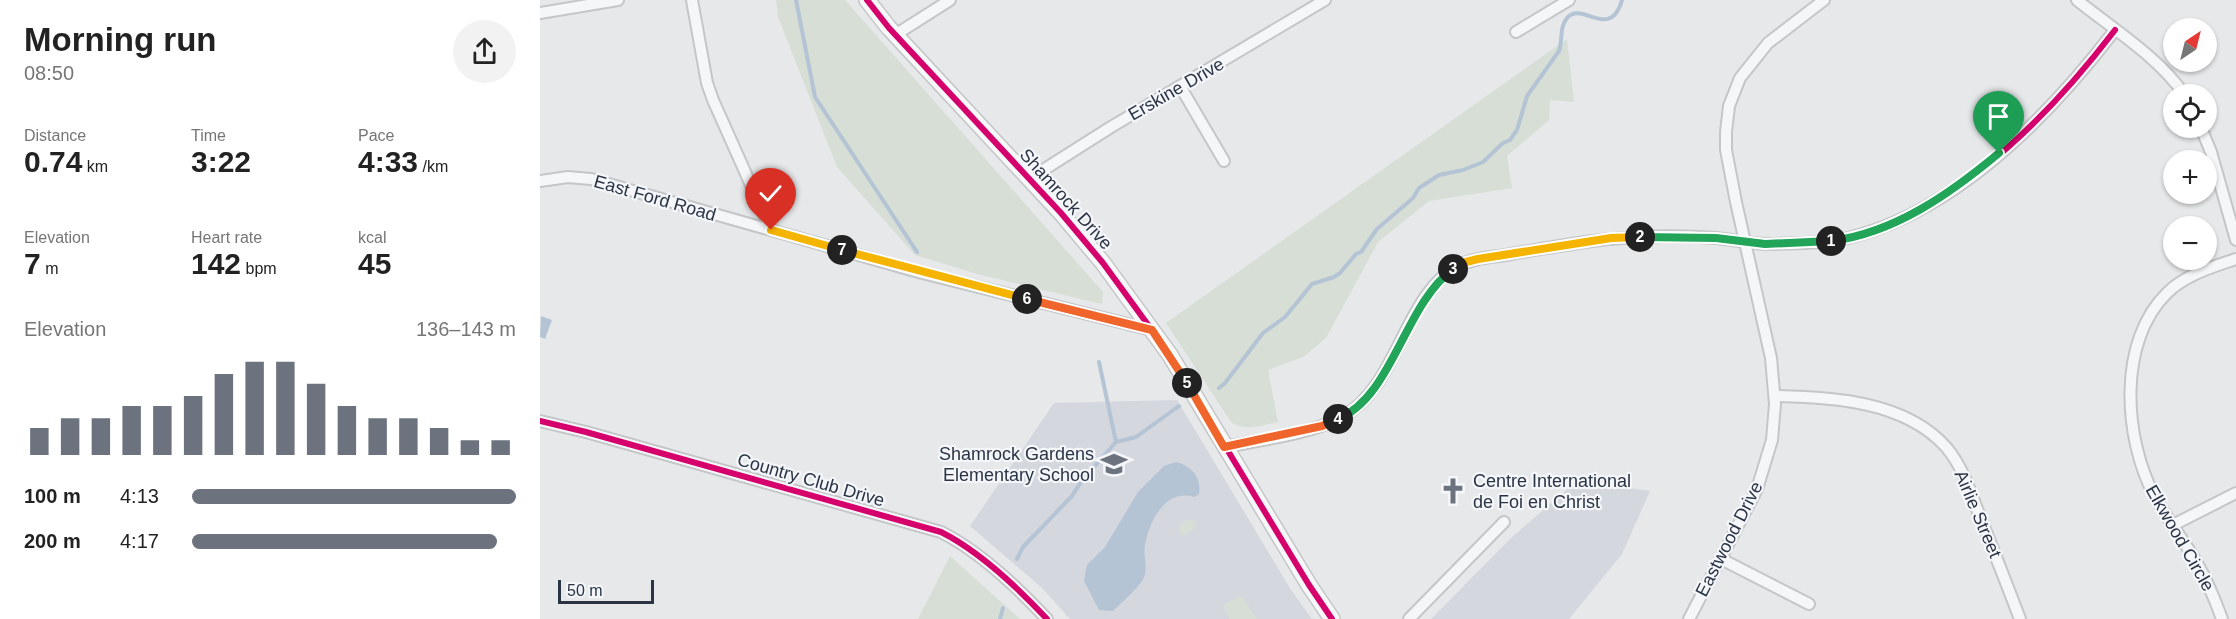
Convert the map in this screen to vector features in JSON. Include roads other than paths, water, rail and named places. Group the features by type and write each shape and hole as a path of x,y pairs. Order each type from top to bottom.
{"street":[{"path":"540,13 618,0"},
{"path":"692,0 707,83 771,230"},
{"name":"Shamrock Drive","path":"867,0 895,35 1084,239 1170,355 1308,585 1332,619"},
{"path":"895,35 950,0"},
{"name":"Erskine Drive","path":"1029,179 1111,127 1325,0"},
{"path":"1516,32 1569,0"},
{"name":"Eastwood Drive","path":"1689,619 1745,513 1763,473 1772,440 1775,396 1771,358 1726,150 1725,132 1729,106 1740,78 1768,43 1824,0"},
{"path":"2077,0 2148,57 2176,84"},
{"path":"1224,447 1322,426 1343,417 1377,384 1433,286 1450,271 1466,262 1629,237 1677,237 1765,244 1789,243 1846,239 1888,225 1926,206 1971,177 2008,145 2076,78 2115,30"},
{"path":"1180,86 1224,161"},
{"path":"2205,138 2236,240"},
{"name":"East Ford Road","path":"540,181 568,177 591,179 922,273 1152,330"},
{"name":"Elkwood Circle","path":"2222,619 2199,565 2154,496 2137,451 2130,380 2136,346 2148,319 2167,293 2198,273 2236,259"},
{"name":"Airlie Street","path":"1775,396 1829,398 1864,405 1911,420 1934,436 1945,447 1963,474 2020,619"},
{"name":"Country Club Drive","path":"540,421 940,532 959,542 1004,578 1047,619"},
{"path":"2173,525 2236,493"},
{"path":"1409,619 1504,522"},
{"path":"1721,559 1809,604"}],"water":[{"path":"541,316 552,320 545,339 540,337"},
{"path":"1176,462 1191,469 1197,477 1199,494 1194,497 1184,495 1175,497 1160,509 1147,536 1146,569 1142,581 1113,611 1099,610 1084,581 1087,565 1105,547 1138,492 1164,466"}],"waterway":[{"path":"796,0 815,97 917,252"},
{"path":"1219,388 1263,333 1285,317 1312,284 1340,273 1356,254 1361,252 1377,229 1413,198 1419,188 1439,175 1463,170 1483,162 1503,143 1510,140 1517,130 1527,96 1559,51 1563,26 1567,18 1573,14 1610,18 1617,12 1622,0"},
{"path":"1099,362 1116,442"},
{"path":"1017,559 1023,547 1072,496 1081,482 1116,442 1136,437 1179,406"},
{"path":"1000,619 1003,608"}],"place":[{"name":"Shamrock Gardens Elementary School","path":"1114,464"},
{"name":"Centre International de Foi en Christ","path":"1453,491"}]}
